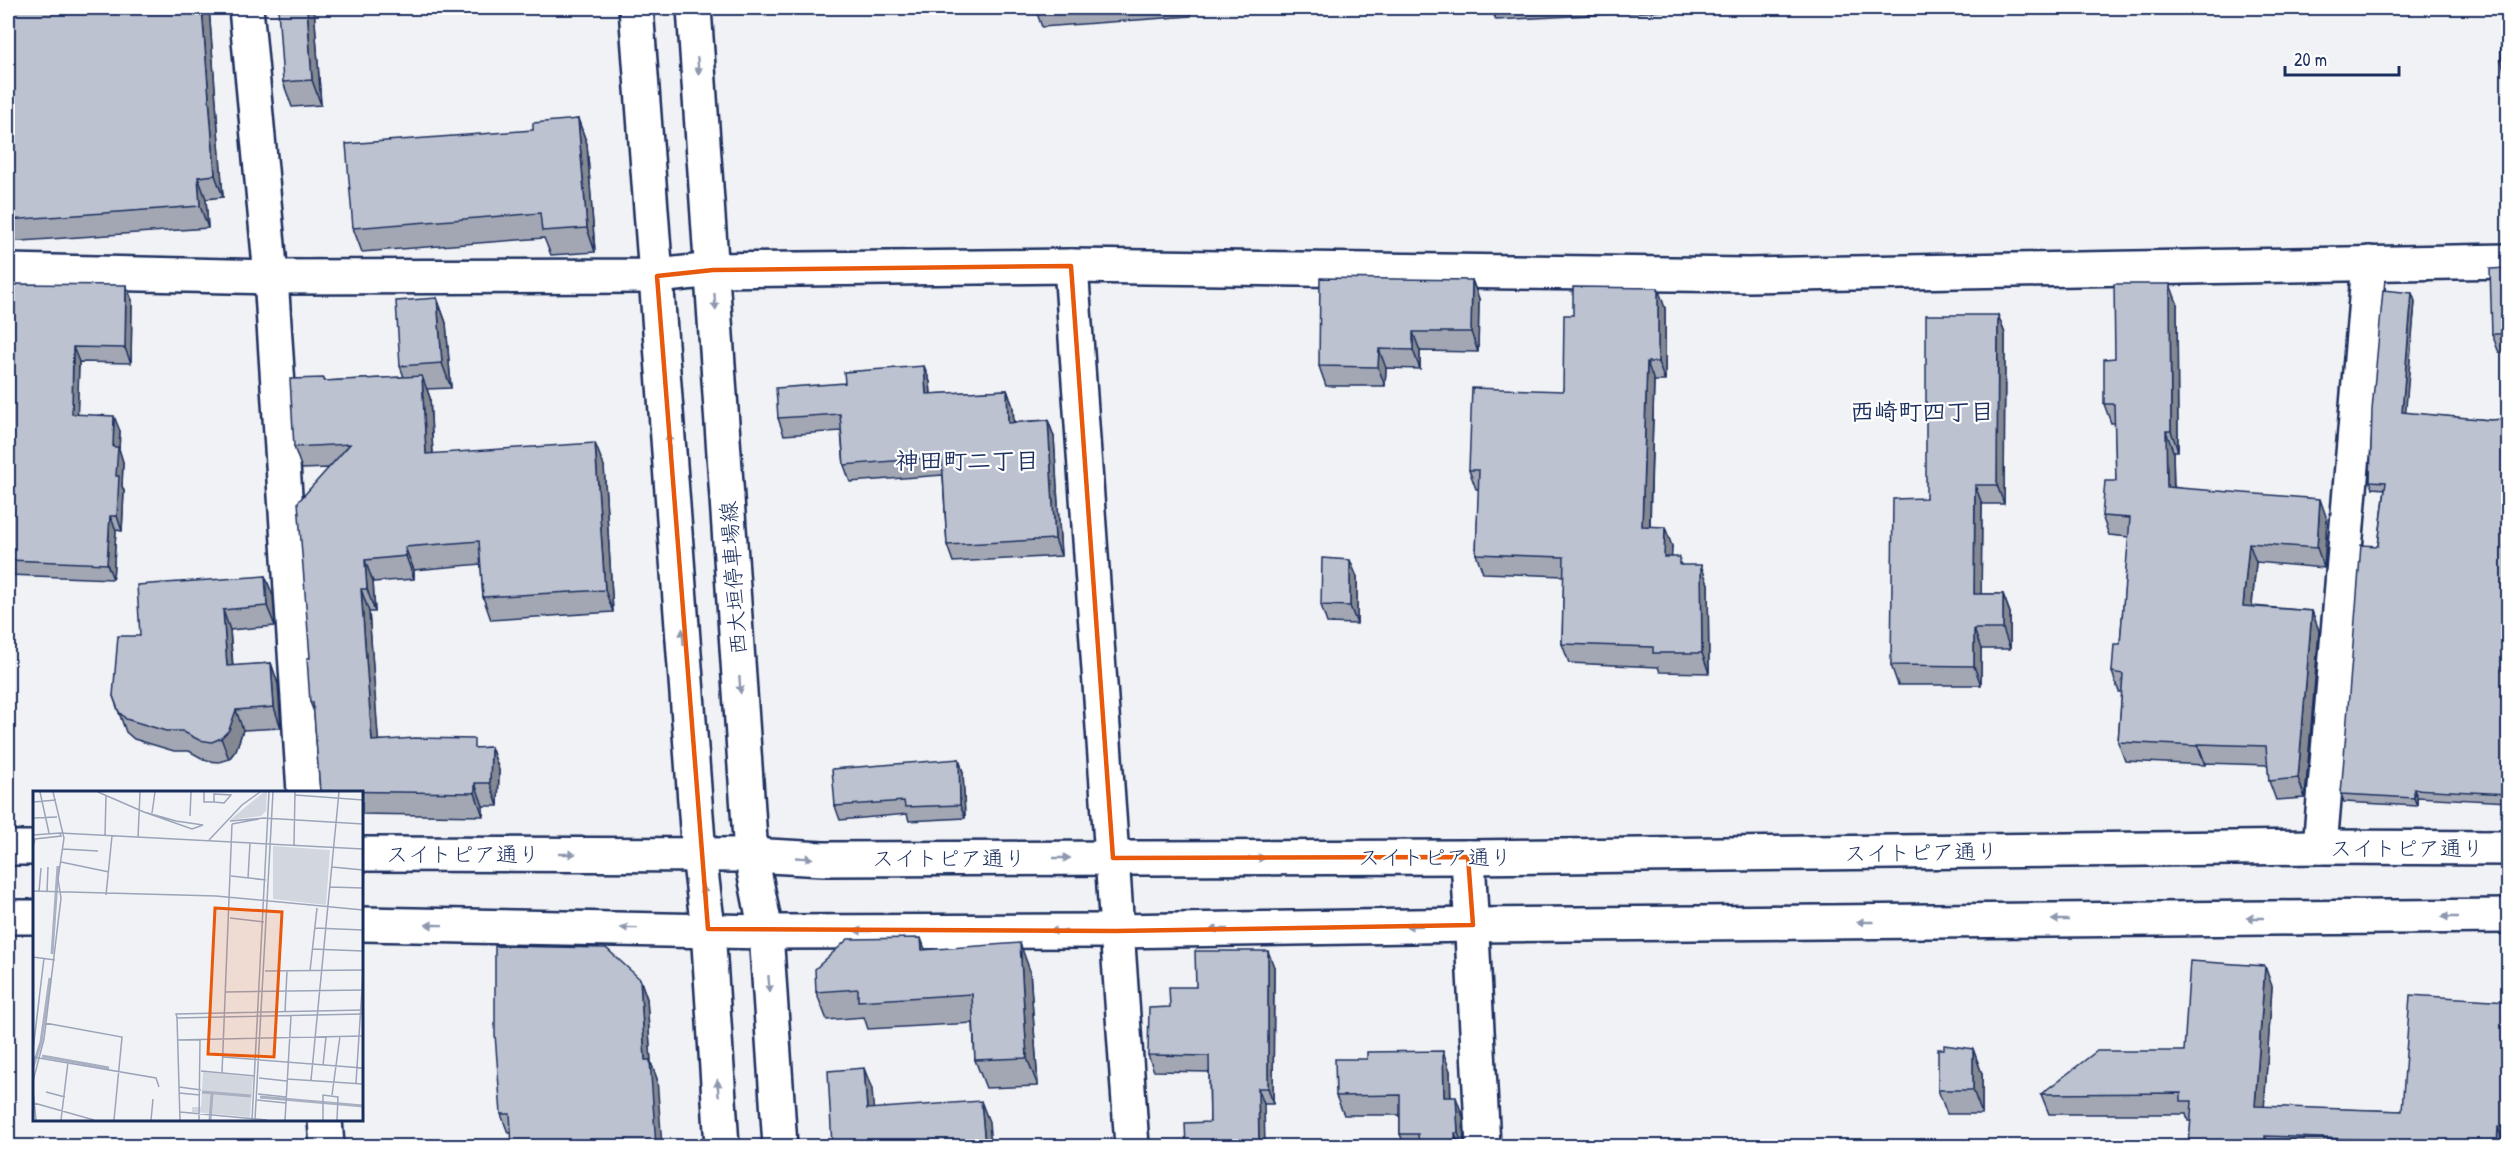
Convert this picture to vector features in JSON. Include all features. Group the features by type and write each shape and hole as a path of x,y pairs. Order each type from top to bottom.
{"street":[{"path":"246,8 271,277 304,791"},
{"path":"636,8 699,855 708,929 722,1146"},
{"name":"西大垣停車場線","path":"694,8 751,855 766,932 780,1146"},
{"path":"8,271 271,277 657,276 713,270 1071,267 1749,275 2508,261"},
{"path":"2320,847 2369,263"},
{"path":"1071,267 1132,1146"},
{"name":"スイトピア通り","path":"363,854 751,855 823,859 1468,857 2320,847 2508,848"},
{"path":"8,848 33,848"},
{"path":"1468,857 1483,1146"},
{"path":"363,924 708,929 766,932 1116,931 1473,925 2508,916"},
{"path":"8,917 33,917"},
{"path":"325,1121 327,1146"}],"highlighted area":[{"path":"1071,266 1113,858 1468,857 1473,925 1116,931 708,929 657,276 713,270"}],"building":[{"path":"202,8 215,175 198,177 200,206 8,220 8,10"},
{"path":"278,8 307,8 312,80 283,82"},
{"path":"2501,11 2508,11 2508,60 2501,60"},
{"path":"578,119 587,228 542,231 540,213 353,228 346,144 533,130 533,123"},
{"path":"2508,268 2508,334 2492,334 2490,269"},
{"path":"1320,278 1472,280 1471,332 1413,332 1413,350 1379,349 1378,367 1319,366"},
{"path":"15,284 126,285 125,348 73,347 72,414 114,416 113,447 118,447 116,476 119,476 117,516 110,516 107,564 8,560 12,442 8,442 8,312 14,312"},
{"path":"2114,284 2170,284 2171,431 2166,431 2167,487 2320,499 2317,548 2249,543 2243,606 2312,611 2298,778 2269,781 2266,746 2198,744 2198,746 2118,742 2123,674 2112,672 2114,644 2120,644 2130,518 2102,516 2105,481 2116,481 2114,404 2104,404 2104,359 2115,358"},
{"path":"1573,287 1658,288 1658,362 1647,362 1642,526 1665,527 1664,557 1680,557 1680,565 1701,565 1702,653 1653,653 1653,647 1562,644 1564,557 1476,554 1479,470 1469,470 1472,388 1563,391 1564,315 1573,315"},
{"path":"2383,290 2412,293 2402,412 2490,420 2507,419 2508,411 2508,794 2414,789 2414,798 2341,794 2361,545 2378,546 2386,482 2370,481 2372,410"},
{"path":"437,298 442,363 400,366 396,301"},
{"path":"1926,315 1998,315 1997,485 1975,485 1974,594 2003,594 2003,629 1974,629 1974,666 1891,665 1893,499 1926,498"},
{"path":"924,366 926,394 1007,390 1008,423 1048,420 1055,539 947,545 942,457 844,465 840,414 778,418 776,388 845,383 844,372"},
{"path":"422,376 426,454 595,443 605,590 483,597 479,541 405,547 406,556 365,560 367,589 361,589 372,741 415,738 474,739 474,748 491,747 490,783 475,783 475,793 320,791 313,702 310,702 307,658 310,658 298,502 350,444 294,447 290,379 324,378 324,381"},
{"path":"1322,558 1350,560 1350,606 1321,605"},
{"path":"265,576 267,606 223,610 227,666 271,663 274,707 236,710 229,730 221,738 212,742 199,740 182,731 166,731 126,719 119,712 113,696 118,636 140,636 137,585"},
{"path":"959,759 960,805 905,807 904,801 835,806 832,769"},
{"path":"921,938 922,950 1020,943 1027,1058 975,1060 972,994 858,1001 858,989 816,992 815,969 848,939"},
{"path":"495,946 606,948 640,979 645,1060 650,1060 656,1146 512,1146 510,1114 501,1114 495,1034"},
{"path":"1195,951 1268,951 1268,1088 1258,1088 1259,1146 1186,1146 1185,1123 1210,1122 1209,1056 1148,1055 1149,1008 1170,1007 1169,987 1196,987"},
{"path":"2190,961 2265,966 2255,1106 2402,1111 2410,995 2508,1001 2508,1127 2498,1127 2497,1146 2400,1146 2401,1141 2265,1136 2265,1146 2189,1146 2192,1101 2181,1101 2181,1093 2041,1094 2097,1051 2184,1051"},
{"path":"1944,1045 1973,1049 1973,1090 1938,1090 1938,1049 1944,1049"},
{"path":"1443,1051 1444,1097 1456,1097 1458,1133 1455,1133 1456,1146 1419,1146 1418,1134 1400,1134 1400,1095 1336,1096 1335,1059 1367,1059 1367,1052"},
{"path":"864,1068 867,1109 981,1101 985,1146 832,1146 828,1071"}],"district":[{"name":"西崎町四丁目","path":"1922,411"},
{"name":"神田町二丁目","path":"967,460"}]}
